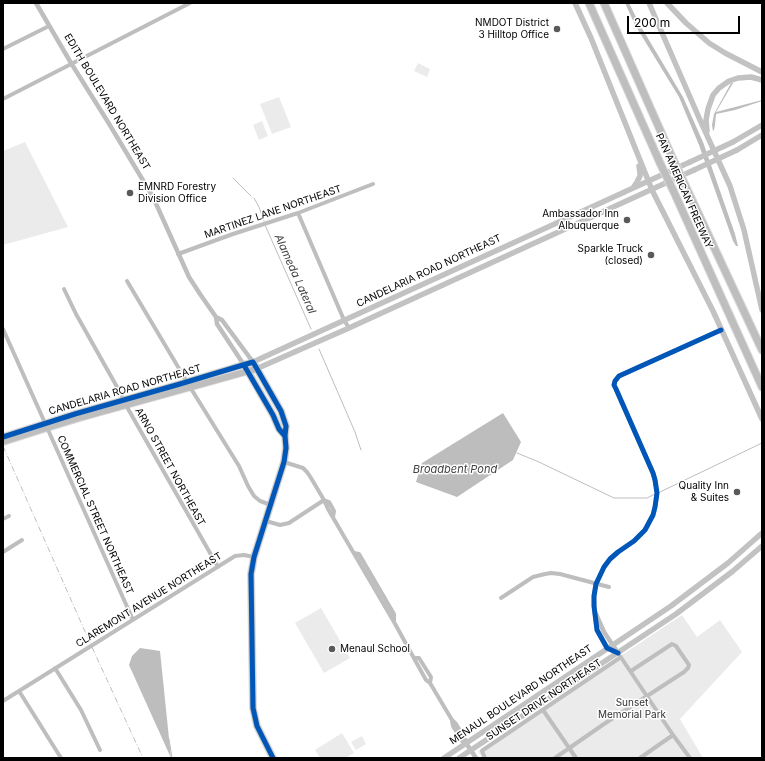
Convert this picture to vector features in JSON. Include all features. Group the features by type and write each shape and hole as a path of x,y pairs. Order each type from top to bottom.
{"highway":[{"name":"PAN AMERICAN FREEWAY","path":"588,3 762,387"},
{"name":"PAN AMERICAN FREEWAY","path":"604,3 672,157 762,350"}],"main road":[{"path":"575,3 599,56 628,133 652,190 704,293 762,419"},
{"path":"649,3 730,186 740,216 752,262 762,310"},
{"path":"670,4 686,24 709,43 725,54 762,72"},
{"path":"708,137 706,120 708,109 713,95 718,88 729,81 738,78 751,77 762,80"},
{"name":"CANDELARIA ROAD NORTHEAST","path":"188,385 253,362 690,162 733,142 762,126"},
{"path":"628,133 627,138 640,168 637,182 632,188"},
{"name":"CANDELARIA ROAD NORTHEAST","path":"3,436 188,385 256,369 652,190 736,150 762,135"},
{"name":"EDITH BOULEVARD NORTHEAST","path":"253,362 281,411 286,426 286,448 284,462 254,557 251,574 253,708 257,726 273,758"},
{"name":"EDITH BOULEVARD NORTHEAST","path":"244,365 273,415 279,430 285,436"},
{"name":"CANDELARIA ROAD NORTHEAST","path":"3,442 46,425"},
{"name":"MENAUL BOULEVARD NORTHEAST","path":"444,758 677,602 728,563 762,533"},
{"name":"MENAUL BOULEVARD NORTHEAST","path":"460,758 620,655 734,570 762,546"}],"street":[{"name":"EDITH BOULEVARD NORTHEAST","path":"36,3 153,197 178,254 193,282 216,317 217,324 244,365"},
{"path":"3,99 190,3"},
{"path":"3,49 49,26"},
{"name":"MARTINEZ LANE NORTHEAST","path":"178,254 298,213 373,184"},
{"path":"298,213 344,320 349,328"},
{"path":"127,281 188,385 238,466 254,496 260,501 271,505"},
{"name":"ARNO STREET NORTHEAST","path":"64,289 76,314 121,394 124,403 218,567"},
{"name":"EDITH BOULEVARD NORTHEAST","path":"216,317 222,320 253,362"},
{"name":"COMMERCIAL STREET NORTHEAST","path":"3,329 133,620"},
{"path":"690,758 673,736 620,655 610,647 595,613 594,601 596,584 604,567 610,559 634,541 645,530 653,515 656,500 656,487 653,473 614,385 615,381 619,376 721,330"},
{"path":"284,462 303,468 324,500 329,502 334,511 333,517 354,553 359,554 394,614 394,622 414,658 419,658 430,677 430,683 476,758"},
{"path":"266,521 280,525 289,523 324,500"},
{"path":"3,519 9,516"},
{"path":"3,552 22,540"},
{"name":"CLAREMONT AVENUE NORTHEAST","path":"3,701 235,556 244,555 254,557"},
{"path":"501,598 533,577 551,573 567,575 609,587"},
{"path":"554,758 684,672 689,665 676,646 672,644 631,671"},
{"name":"SUNSET DRIVE NORTHEAST","path":"485,758 482,752 483,750 543,710 620,655"},
{"path":"55,668 81,710 100,750"},
{"path":"19,691 61,758"},
{"path":"543,710 576,758"},
{"path":"640,758 673,736"}],"green space":[{"path":"418,63 430,69 427,77 414,71"},
{"path":"279,97 291,127 272,134 260,104"},
{"path":"262,121 268,136 259,140 253,125"},
{"path":"25,142 68,227 3,245 3,151"},
{"path":"321,608 350,658 324,673 295,623"},
{"name":"Sunset Memorial Park","path":"682,615 697,637 720,620 742,652 680,719 703,758 482,758 478,751"},
{"path":"342,733 354,753 345,758 320,758 315,750"},
{"path":"362,736 366,744 356,750 351,742"}],"water":[{"path":"625,3 629,3 640,25 683,97 703,142 738,246 736,246 733,241 699,145 679,97 635,25"},
{"path":"731,83 733,83 716,112 762,101 735,110 716,114 713,131 712,125 714,114"},
{"name":"Broadbent Pond","path":"503,413 521,442 513,460 457,497 416,482 422,463"},
{"path":"140,648 160,651 171,758 129,665 132,656"}],"waterway":[{"path":"233,178 251,196"},
{"path":"254,198 264,221"},
{"name":"Alameda Lateral","path":"265,225 311,329"},
{"path":"319,349 355,432 361,450"},
{"path":"660,492 762,443"},
{"path":"517,453 614,498 647,498 655,494"},
{"path":"169,739 172,758"}],"railway":[{"path":"3,446 143,758"}],"cycle path":[{"path":"618,653 607,648 597,630 594,606 596,584 604,567 610,559 634,541 645,530 653,515 657,493 653,473 614,385 615,381 619,376 721,330"},
{"path":"3,437 75,414 253,362 281,411 286,426 286,448 284,462 254,557 251,574 253,708 257,726 273,758"},
{"path":"245,367 273,415 279,429 285,436"}],"place":[{"name":"NMDOT District 3 Hilltop Office","path":"557,29"},
{"name":"EMNRD Forestry Division Office","path":"130,193"},
{"name":"Ambassador Inn Albuquerque","path":"627,220"},
{"name":"Sparkle Truck (closed)","path":"651,255"},
{"name":"Quality Inn & Suites","path":"737,492"},
{"name":"Menaul School","path":"332,649"}]}
